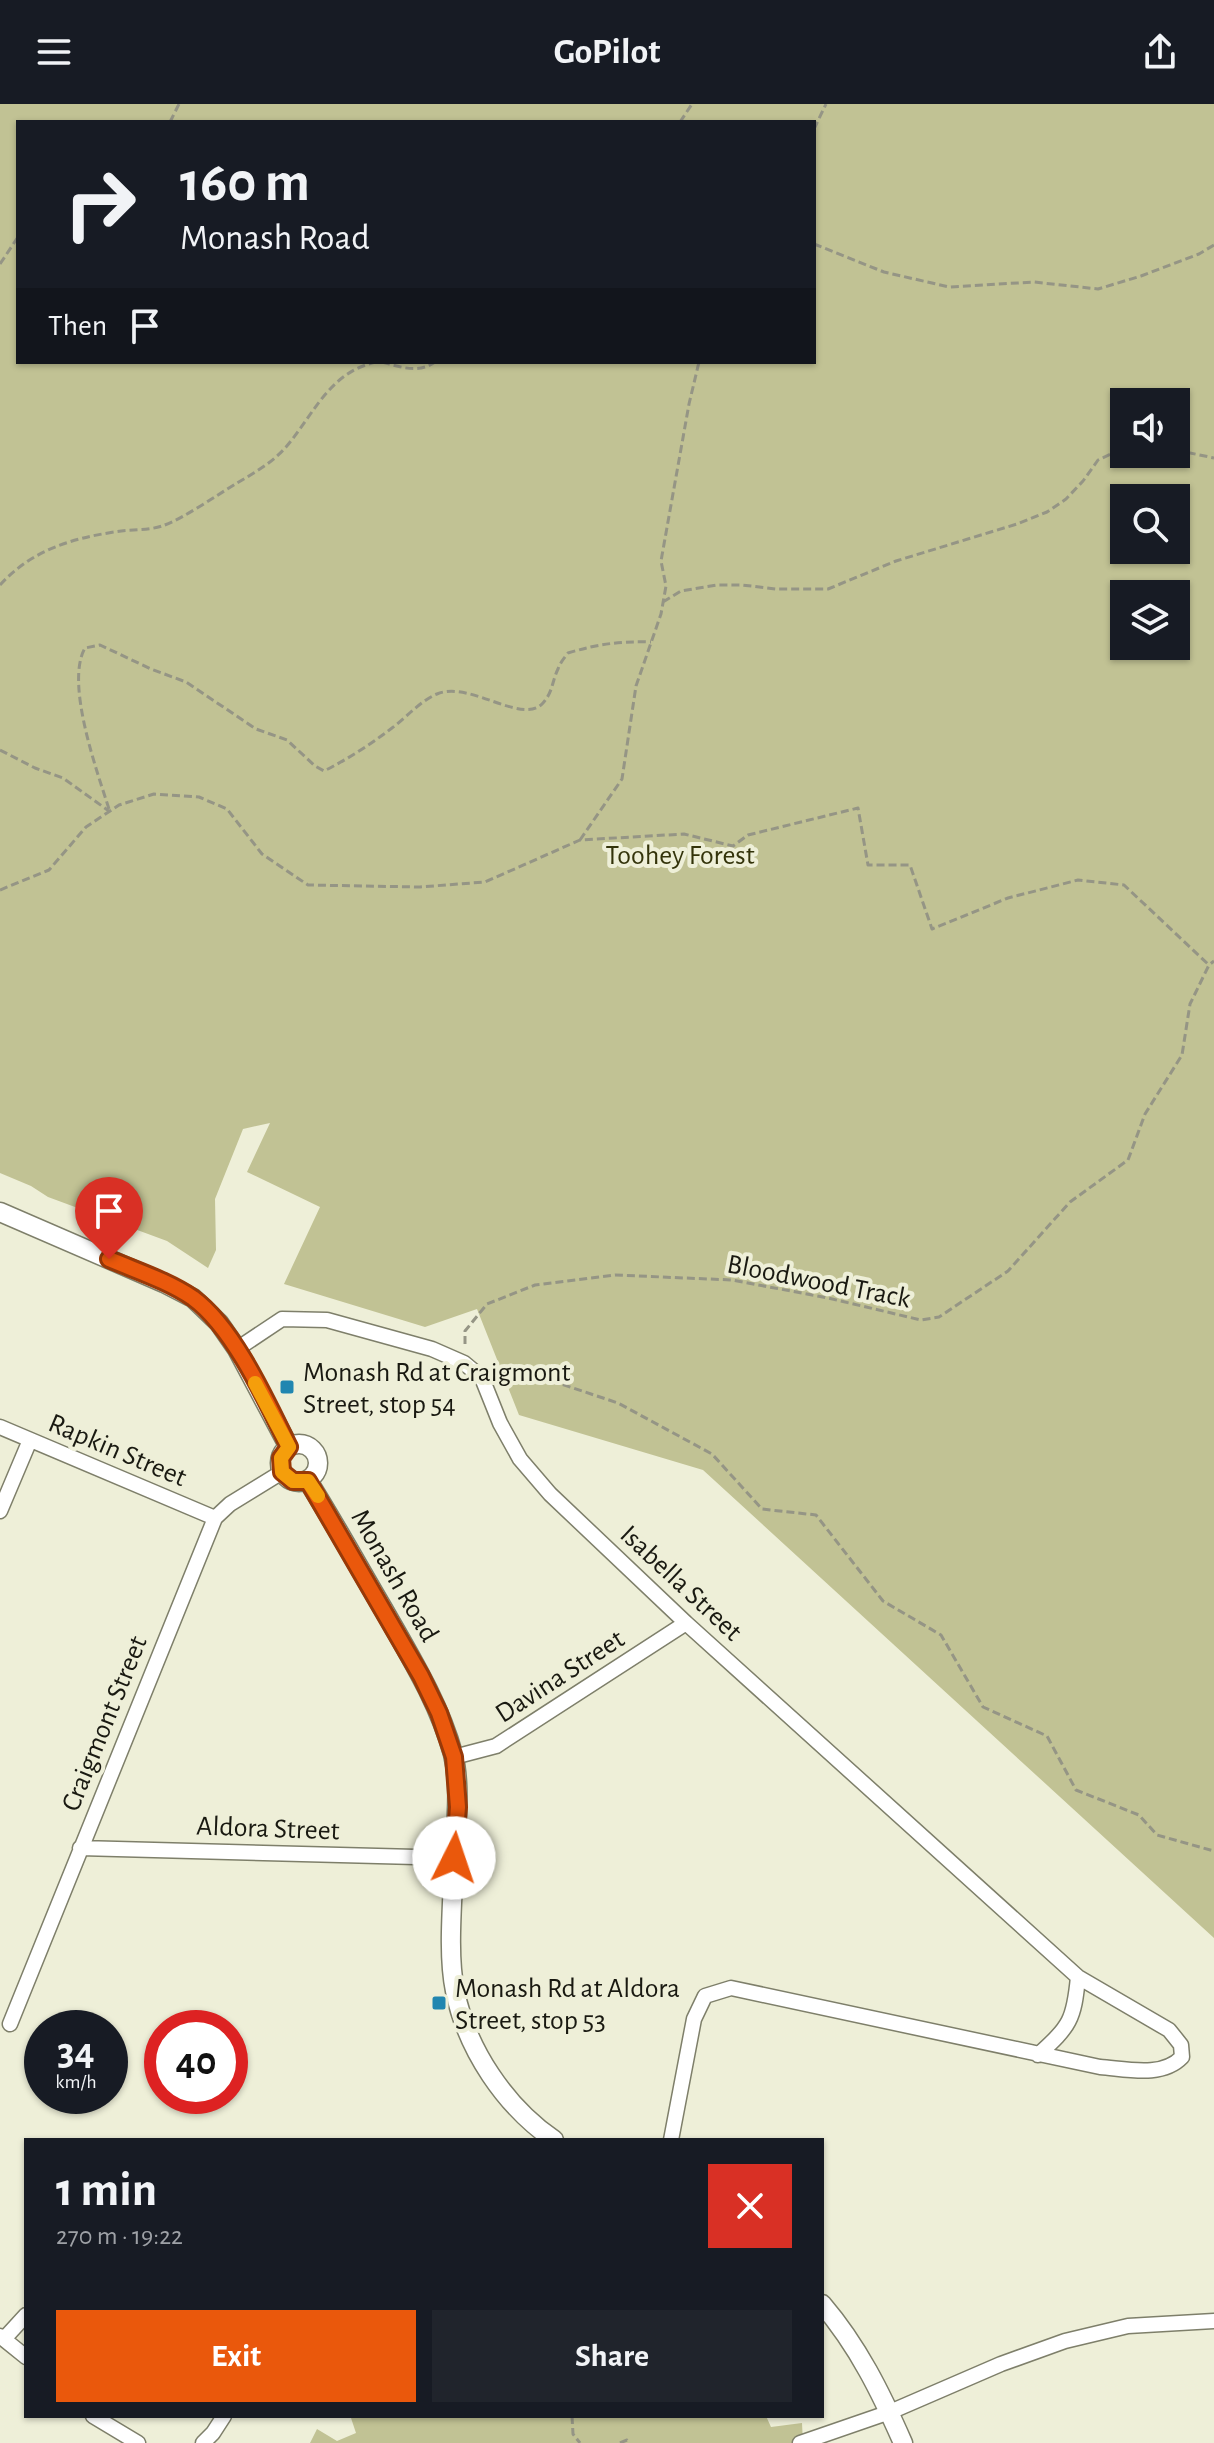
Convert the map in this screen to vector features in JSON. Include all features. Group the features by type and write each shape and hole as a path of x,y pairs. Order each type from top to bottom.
{"street":[{"path":"0,1212 193,1298 219,1323 237,1349 289,1447"},
{"name":"Isabella Street","path":"237,1349 282,1319 327,1320 432,1349 464,1363 482,1378 506,1435 520,1459 540,1483 686,1623 1078,1977 1169,2030 1181,2045 1182,2057 1173,2066 1157,2070 1100,2067 731,1988 705,1996 694,2019 671,2138"},
{"name":"Rapkin Street","path":"0,1427 215,1518"},
{"path":"0,1511 30,1440"},
{"path":"304,1445 316,1454 318,1469 308,1481 293,1481 282,1472 281,1458 289,1447 304,1445"},
{"path":"215,1518 230,1504 282,1472"},
{"name":"Monash Road","path":"308,1481 421,1676 439,1713 454,1757 458,1807 452,1959 455,1990 467,2032 504,2093 552,2138"},
{"name":"Craigmont Street","path":"10,2024 215,1518"},
{"name":"Davina Street","path":"454,1757 496,1746 686,1623"},
{"name":"Aldora Street","path":"80,1848 454,1858"},
{"path":"1038,2055 1065,2032 1075,2005 1078,1977"},
{"path":"824,2306 865,2362 903,2443"},
{"path":"24,2317 2,2337 24,2355"},
{"path":"800,2443 890,2412 1001,2364 1065,2341 1128,2326 1214,2321"},
{"path":"95,2418 114,2437 138,2443"},
{"path":"203,2443 223,2418"}],"path":[{"path":"816,125 826,104"},
{"path":"0,264 16,240"},
{"path":"816,245 884,272 949,287 1034,282 1098,289 1141,276 1199,254 1214,245"},
{"path":"0,585 15,568 42,552 89,537 167,524 234,485 270,463 287,447 322,396 340,379 353,370 373,364"},
{"path":"389,364 416,370 432,364"},
{"path":"580,840 622,779 636,686 666,586 661,561 699,364"},
{"path":"1190,453 1214,458"},
{"path":"663,602 681,591 717,585 828,589 896,561 1047,512 1075,490 1098,460 1110,454"},
{"path":"109,811 90,748 80,698 77,670 85,648 100,645 186,682 256,729 287,740 324,771 363,748 438,693 459,691 479,694 508,707 525,710 541,706 551,692 557,670 568,653 619,641 651,642"},
{"path":"0,750 63,778 109,811"},
{"path":"0,890 49,870 86,827 109,811 154,794 199,797 227,809 262,854 308,885 420,887 485,882 580,840 684,834 733,846 748,835 858,808 868,865 910,865 932,929 1008,898 1064,883 1078,880 1109,883 1124,885 1209,965"},
{"name":"Bloodwood Track","path":"464,1363 465,1331 487,1304 535,1285 615,1275 732,1280 921,1320 939,1317 1008,1271 1070,1202 1128,1160 1145,1114 1182,1055 1190,1004 1209,965 1214,961"},
{"path":"464,1363 531,1374 618,1403 712,1454 762,1509 816,1515 883,1601 941,1635 983,1707 1047,1736 1076,1790 1139,1815 1157,1835 1214,1851"},
{"path":"572,2418 573,2434 580,2443"},
{"path":"620,2443 627,2440 630,2443"}],"green space":[{"name":"Toohey Forest","path":"0,104 1214,104 1214,1938 703,1470 519,1415 477,1309 425,1327 284,1284 320,1207 247,1172 270,1123 243,1129 215,1199 216,1250 208,1268 167,1241 48,1197 0,1173"},
{"path":"351,2418 767,2418 771,2427 802,2423 803,2443 310,2443 317,2429 337,2441 356,2433"}],"slow traffic":[{"path":"255,1383 289,1447 281,1458 282,1472 293,1481 308,1481 318,1496"}],"place":[{"name":"Monash Rd at Craigmont Street, stop 54","path":"287,1387"},
{"name":"Monash Rd at Aldora Street, stop 53","path":"439,2003"}],"route":[{"path":"109,1259 193,1298 219,1323 237,1349 289,1447 281,1458 282,1472 293,1481 308,1481 421,1676 439,1713 454,1757 458,1807 454,1858"}]}
